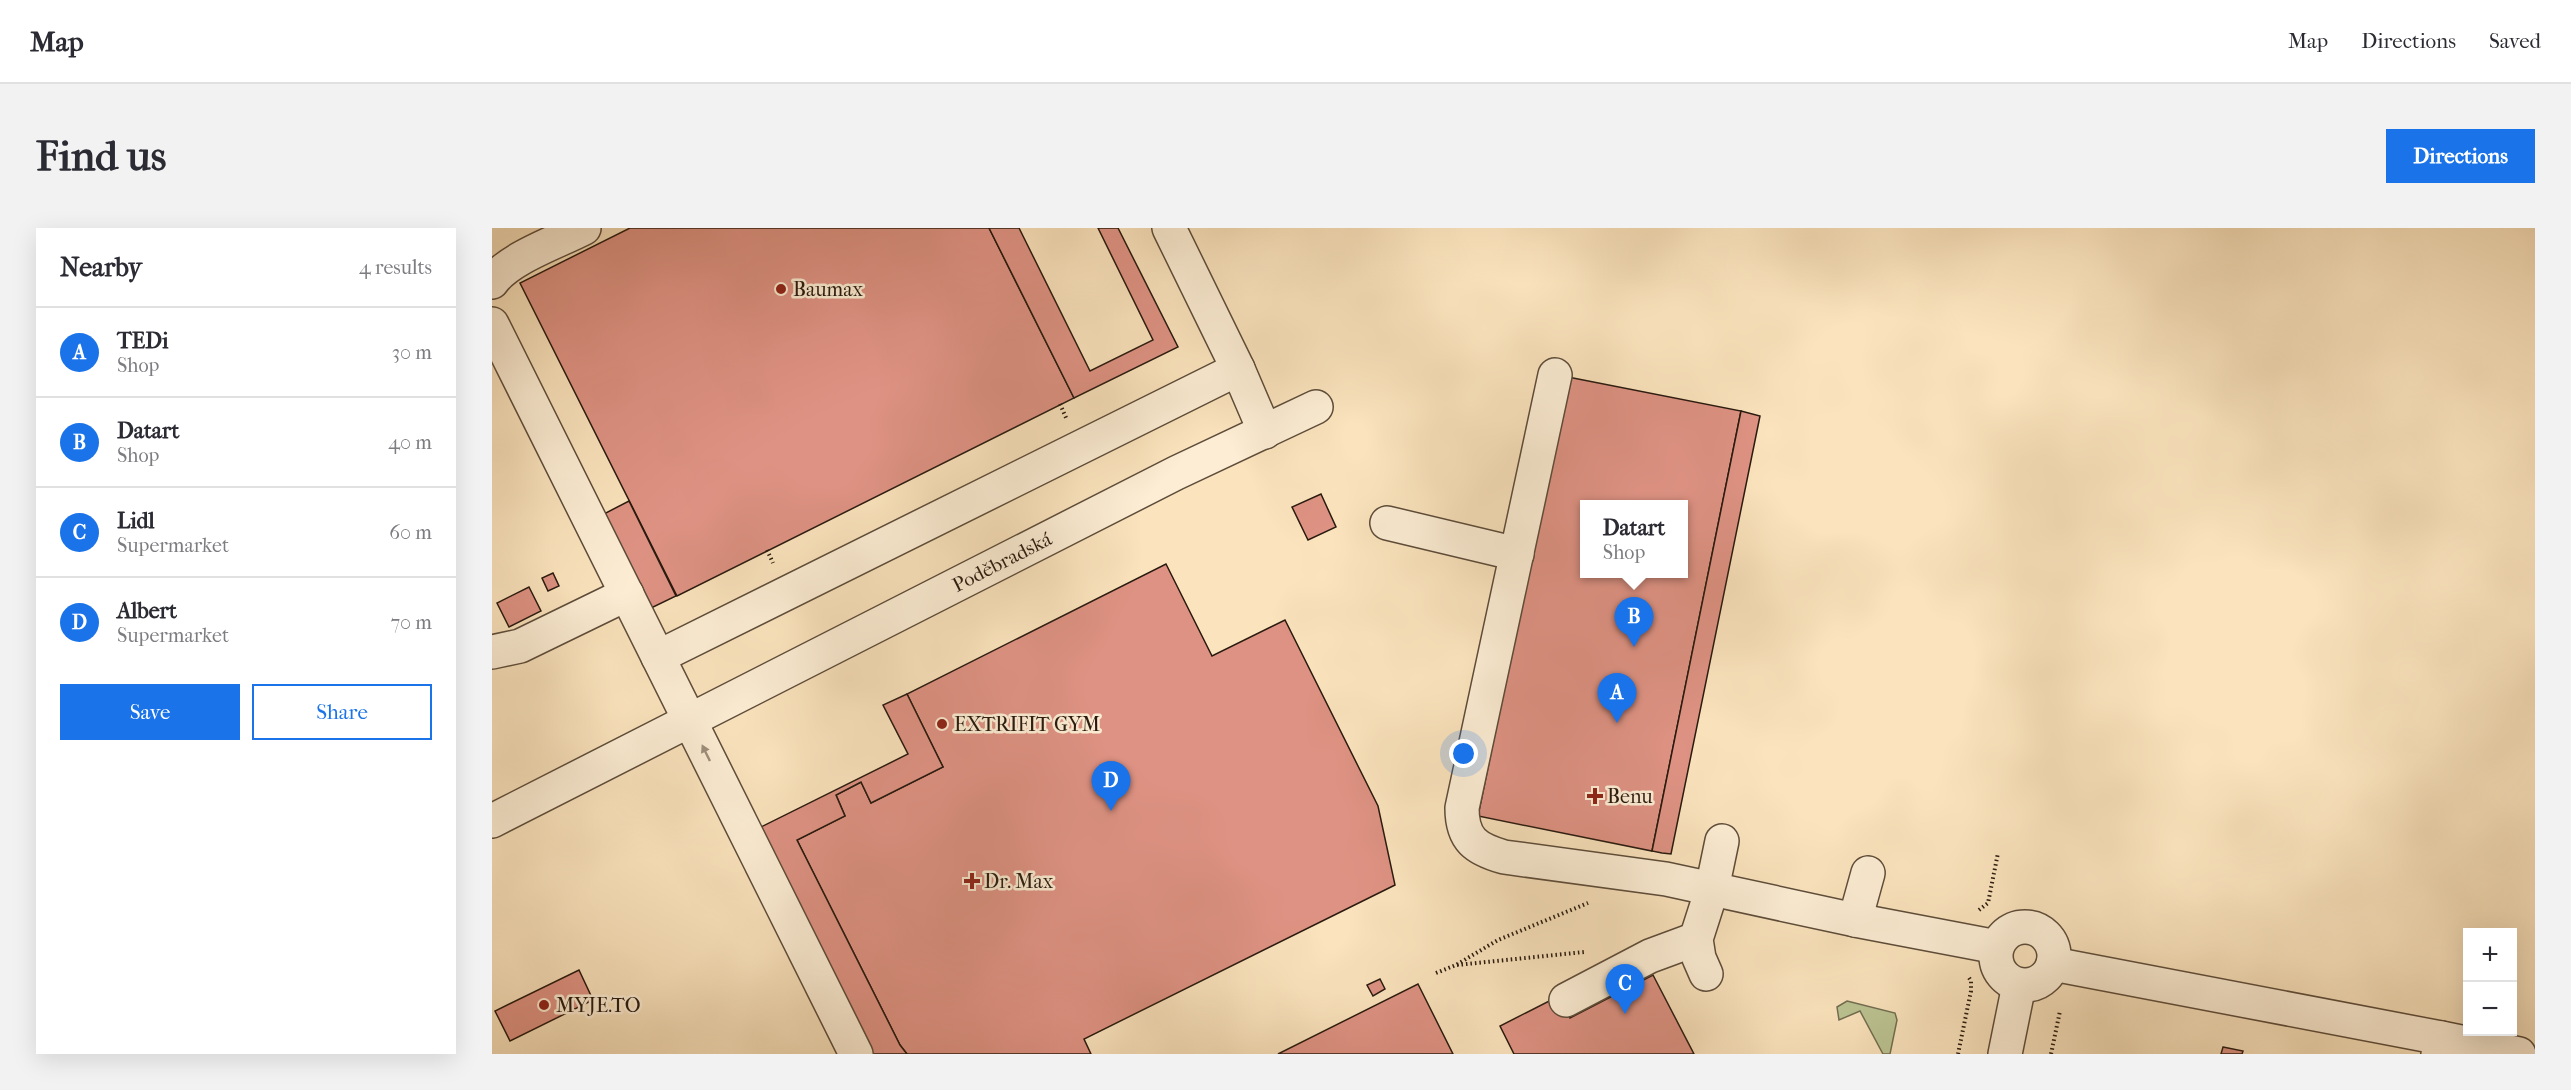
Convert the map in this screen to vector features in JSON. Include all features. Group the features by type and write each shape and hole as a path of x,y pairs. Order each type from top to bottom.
{"street":[{"path":"492,282 497,274 510,265 584,228"},
{"path":"1169,228 1238,369 1265,432"},
{"path":"492,324 856,1054"},
{"path":"658,657 1238,369"},
{"path":"1555,375 1462,808 1464,828 1475,846 1487,852 1581,869 1628,873 1855,920 1997,946"},
{"name":"Poděbradská","path":"492,821 573,777 1176,473 1316,407"},
{"path":"1387,523 1517,554"},
{"path":"492,652 520,646 627,594"},
{"path":"1706,974 1699,958 1696,939 1712,889 1722,841"},
{"path":"1855,920 1868,873"},
{"path":"2022,926 2031,927 2047,936 2053,945 2054,964 2050,972 2037,983 2019,985 2010,981 1997,966 1995,956 1997,946 2007,933 2022,926"},
{"path":"1566,1000 1650,956 1696,939"},
{"path":"2054,964 2440,1046 2519,1054"},
{"path":"2005,1054 2019,985"}],"path":[{"path":"1436,973 1456,965 1498,940 1587,903 1605,893 1628,873"},
{"path":"1955,938 1950,967 1967,974 1971,981 1958,1054"},
{"path":"1456,965 1593,951"},
{"path":"2051,1054 2060,1011"}],"green space":[{"path":"1847,1001 1895,1013 1897,1020 1890,1054 1883,1054 1860,1011 1839,1020 1837,1007"}],"building":[{"path":"630,228 989,228 1074,398 677,596 520,283"},
{"path":"989,228 1019,228 1090,371 1153,340 1098,228 1118,228 1178,347 1074,398"},
{"path":"1568,377 1741,411 1652,851 1478,816"},
{"path":"1741,411 1760,416 1671,854 1662,853 1652,851"},
{"path":"1321,494 1336,527 1308,540 1292,507"},
{"path":"629,501 676,596 647,610 600,516"},
{"path":"1166,564 1212,656 1285,620 1378,806 1395,885 1084,1039 1091,1054 907,1054 900,1045 797,840 845,816 836,795 861,782 871,803 943,767 907,694"},
{"path":"553,573 559,586 548,591 542,578"},
{"path":"529,587 541,611 509,627 497,603"},
{"path":"907,694 943,767 871,803 861,782 836,795 845,816 797,840 900,1045 907,1054 873,1054 761,827 908,754 883,705"},
{"name":"MYJE.TO","path":"579,970 593,1000 510,1041 495,1011"},
{"path":"1653,975 1694,1054 1514,1054 1500,1026 1559,996 1570,1018"},
{"path":"1380,979 1385,989 1373,996 1367,985"},
{"path":"1418,984 1453,1054 1278,1054"},
{"path":"2223,1047 2243,1051 2242,1054 2221,1054"}],"place":[{"name":"Baumax","path":"781,289"},
{"name":"Datart","path":"1634,647"},
{"name":"TEDi","path":"1617,723"},
{"name":"EXTRIFIT GYM","path":"942,724"},
{"name":"Benu","path":"1595,796"},
{"name":"Albert","path":"1111,811"},
{"name":"Dr. Max","path":"972,881"},
{"name":"MYJE.TO","path":"544,1005"},
{"name":"Lidl","path":"1625,1014"}]}
